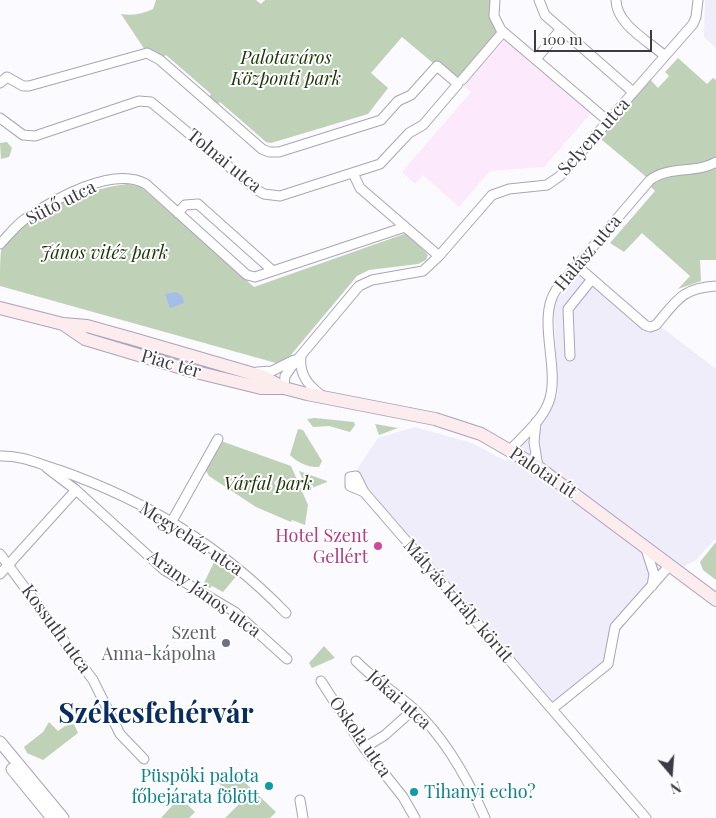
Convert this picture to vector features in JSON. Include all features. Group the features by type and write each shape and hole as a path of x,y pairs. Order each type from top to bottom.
{"main road":[{"name":"Piac tér","path":"0,308 63,324 87,326 264,377 284,388"},
{"name":"Piac tér","path":"63,324 85,339 192,371 261,388 284,388 345,401"},
{"name":"Palotai út","path":"345,401 454,424 481,434 538,467 716,600"}],"street":[{"path":"494,0 494,16 503,32 608,121"},
{"path":"539,0 542,10 634,92"},
{"path":"616,0 616,9 622,19 665,56"},
{"name":"Selyem utca","path":"284,388 285,376 359,286 379,278 419,273 427,268 492,195 509,189 547,185 554,181 634,92 695,20 698,0"},
{"path":"536,59 562,29"},
{"name":"Tolnai utca","path":"0,118 23,135 34,136 139,102 151,102 248,183 264,194 280,196 353,174 383,162 409,133 423,125 503,32"},
{"path":"0,83 7,78 23,86 29,86 147,53 160,60 262,149 269,152 278,152 376,122 384,117 398,101 410,95 437,66 460,82"},
{"name":"Halász utca","path":"510,450 536,422 549,403 552,391 550,301 577,266 656,175 667,171 708,166 716,162"},
{"path":"353,174 360,188 439,256"},
{"name":"Sütő utca","path":"0,244 24,220 58,200 83,188 130,177 146,184 247,275 255,277 405,227"},
{"path":"178,213 185,204 198,204 274,271"},
{"path":"577,266 644,325 650,327 656,325 678,299 694,288 716,286"},
{"name":"Halász utca","path":"570,356 568,309 592,279"},
{"path":"301,356 301,370 305,379 309,386 324,398"},
{"name":"Selyem utca","path":"247,372 272,371 301,356"},
{"path":"536,422 534,442 538,467"},
{"path":"172,521 218,439"},
{"name":"Megyeház utca","path":"0,456 24,457 114,490 172,521 234,564 286,613"},
{"name":"Arany János utca","path":"43,465 76,490 164,570 234,612 287,659"},
{"path":"0,574 76,490"},
{"name":"Mátyás király körút","path":"364,492 646,818"},
{"path":"645,546 654,574 652,586"},
{"name":"Kossuth utca","path":"0,554 96,680 120,734 144,759"},
{"path":"552,709 608,664 613,632 622,619 670,565"},
{"name":"Jókai utca","path":"356,661 373,679 414,709 434,731 452,757 485,818"},
{"name":"Oskola utca","path":"321,681 364,748 404,797 415,818"},
{"path":"364,748 385,735 414,709"},
{"path":"0,742 63,818"},
{"path":"0,754 52,818"},
{"path":"300,800 303,818"}],"shaded area":[{"path":"705,0 716,0 716,48 704,37"},
{"path":"507,37 592,112 544,167 490,171 459,207 423,175 415,184 402,172 471,92 464,86"},
{"path":"577,272 648,331 660,326 716,369 716,538 695,561 665,575 618,633 614,663 611,668 560,710 369,490 357,469 378,438 415,427 472,443 506,461 549,410 558,394 554,311 556,301"}],"green space":[{"name":"Palotaváros Központi park","path":"156,0 256,0 261,4 265,0 495,0 493,7 503,32 458,84 402,37 371,73 388,88 368,114 271,143 266,142 220,102 214,108 207,99 211,94 166,55 160,60 147,53 121,14 133,15 149,11 153,9"},
{"path":"678,58 707,84 713,78 716,80 716,260 700,260 701,281 678,289 690,276 642,233 624,252 610,243 655,191 650,186 650,180 596,135 647,76 658,88 669,76 665,72"},
{"path":"7,142 12,148 9,157 1,159 0,143"},
{"name":"János vitéz park","path":"128,184 141,187 254,287 407,233 428,255 426,260 418,264 369,270 357,276 290,356 276,363 0,286 1,251 11,237 24,225 39,214 76,197 112,186"},
{"path":"315,418 354,422 355,425 350,432 329,426 313,427 307,419"},
{"path":"375,424 398,428 379,435"},
{"path":"298,429 303,430 322,461 319,467 303,464 290,455"},
{"name":"Várfal park","path":"221,441 291,466 308,505 305,525 292,520 291,522 256,507 209,476 205,469"},
{"path":"299,471 327,482 312,488 310,486 306,487"},
{"path":"716,542 716,580 703,570 700,562"},
{"path":"217,556 239,573 223,592 212,586 210,588 203,585"},
{"path":"324,646 335,658 312,668 309,663"},
{"path":"49,722 58,731 65,726 74,724 78,733 43,760 27,753 24,747 43,732"},
{"path":"227,773 232,778 236,774 276,812 270,818 225,818 238,805 219,783"},
{"path":"180,797 195,812 189,818 161,818"}],"water":[{"path":"176,292 182,296 184,303 170,308 165,294"}],"place":[{"name":"Hotel Szent Gellért","path":"378,546"},
{"name":"Szent Anna-kápolna","path":"226,643"},
{"name":"Püspöki palota főbejárata fölött","path":"269,786"},
{"name":"Tihanyi echo?","path":"414,792"}],"district":[{"name":"Székesfehérvár","path":"156,714"}]}
